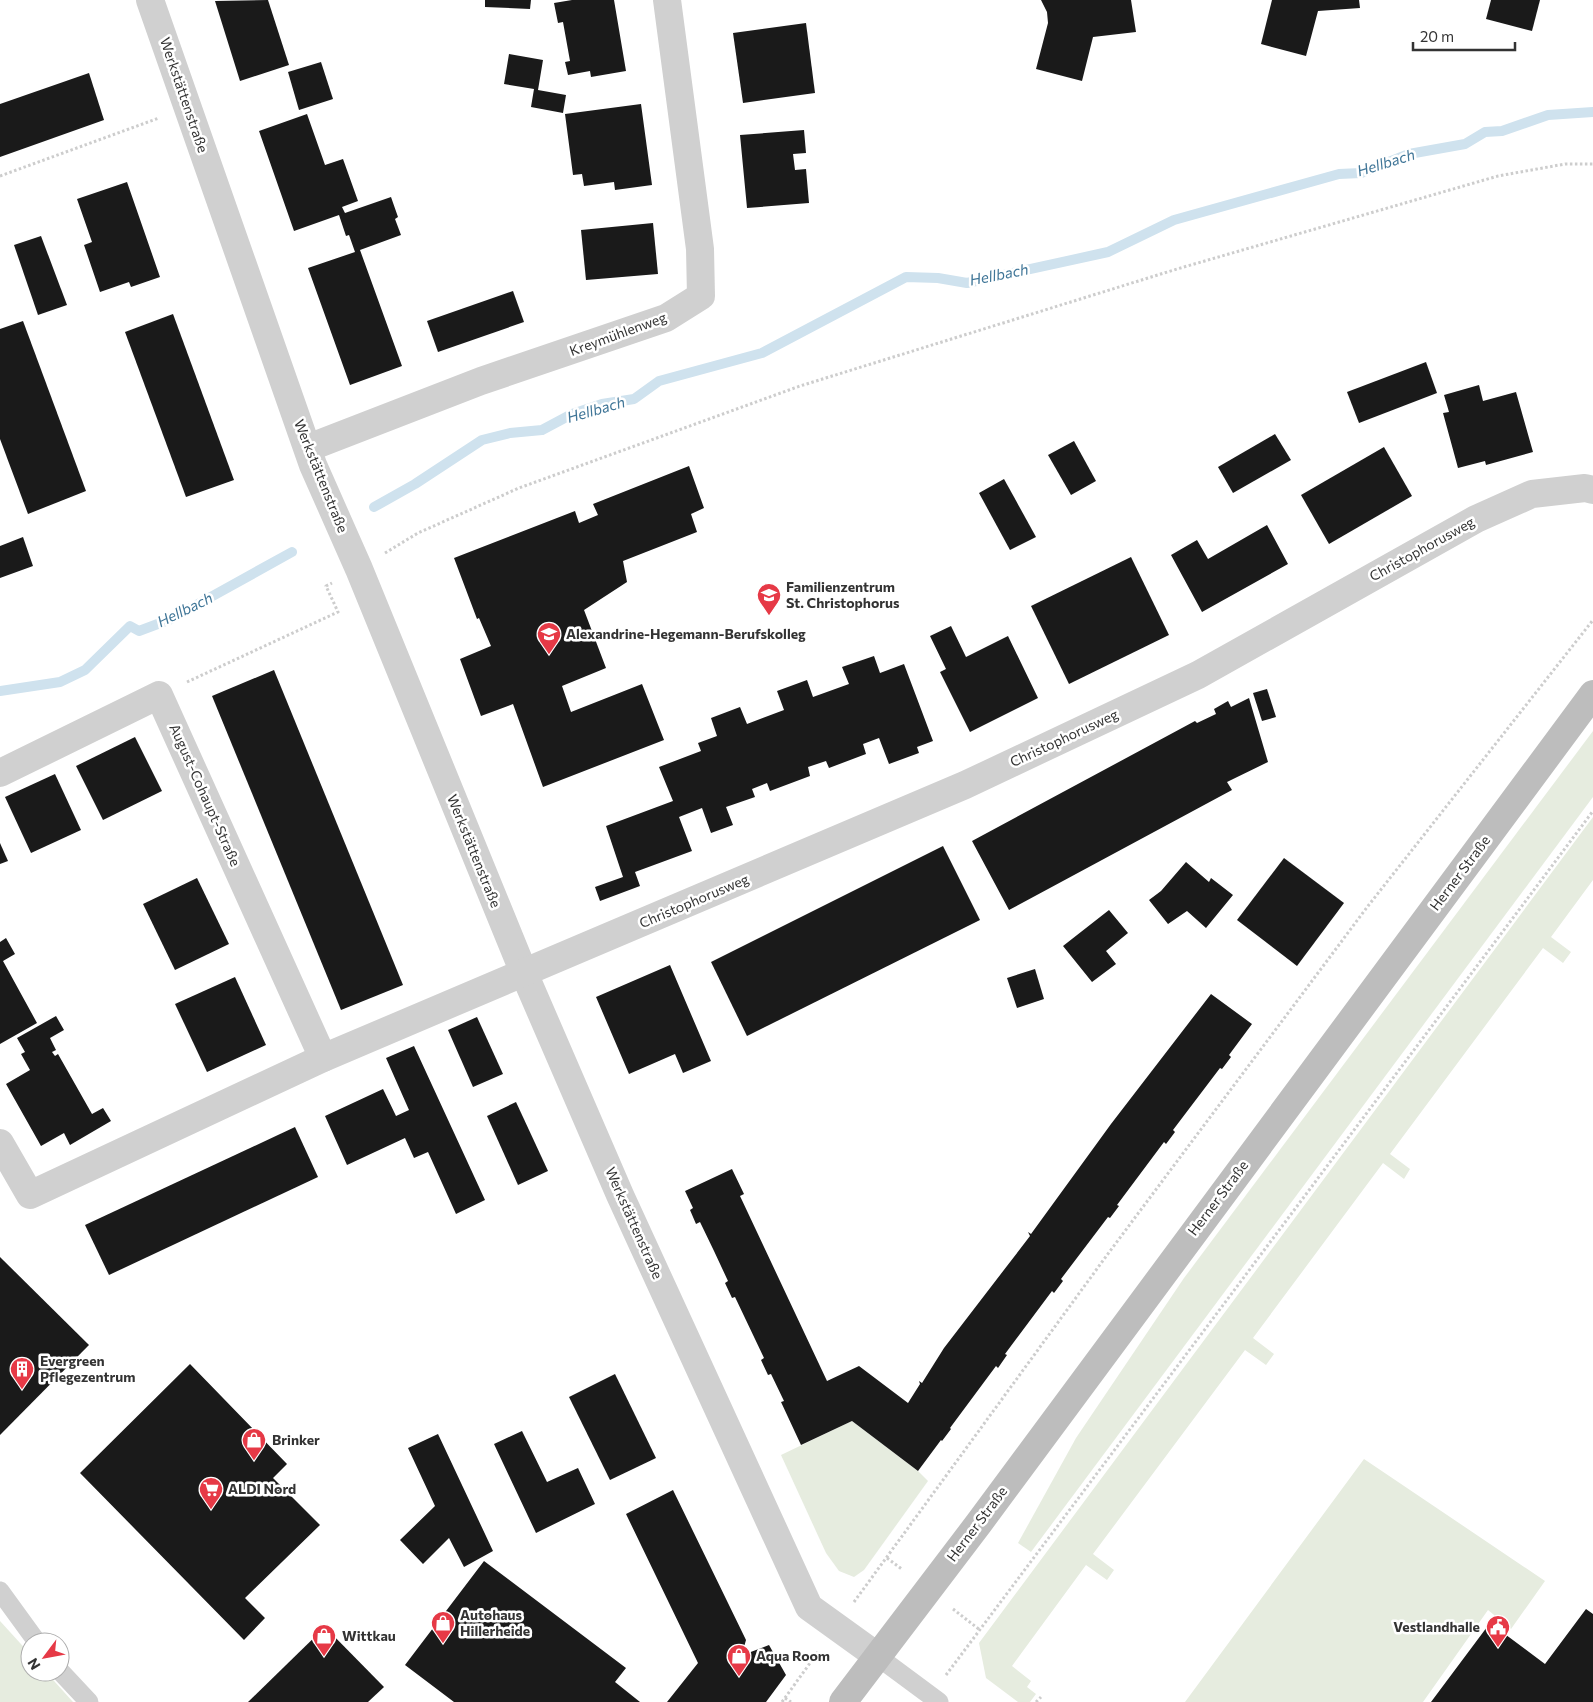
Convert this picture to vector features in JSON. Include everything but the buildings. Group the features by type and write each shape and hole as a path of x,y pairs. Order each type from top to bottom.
{"main road":[{"name":"Herner Straße","path":"843,1702 985,1515 1593,694"}],"street":[{"name":"Werkstättenstraße","path":"150,0 308,448 524,973 620,1195 808,1607 877,1656"},
{"name":"Kreymühlenweg","path":"308,448 481,381 666,318 700,296 700,249 667,0"},
{"name":"Christophorusweg","path":"524,973 965,785 1198,675 1476,519 1532,494 1585,488 1593,490"},
{"path":"0,773 159,695"},
{"name":"August-Cohaupt-Straße","path":"159,695 322,1058"},
{"path":"0,1143 30,1195 322,1058 524,973"}],"lane":[{"path":"0,1591 30,1632"},
{"path":"877,1656 934,1699"},
{"path":"70,1682 89,1702"}],"path":[{"path":"0,176 188,108"},
{"path":"159,695 338,612 326,586 418,533 519,488 800,386 1177,269 1498,176 1565,164 1593,164"},
{"path":"782,1702 1110,1251 1368,906 1593,620"},
{"path":"934,1699 1593,811"},
{"path":"1036,1702 1041,1697"},
{"path":"785,1698 791,1702"}],"shaded area":[{"path":"1593,731 1593,797 1031,1552 1018,1543 1076,1438 1184,1278"},
{"path":"1593,817 1593,880 1551,937 1571,952 1563,963 1543,948 1390,1154 1410,1169 1404,1179 1383,1163 1253,1338 1274,1354 1266,1365 1245,1350 1093,1554 1114,1570 1107,1580 1086,1565 1012,1666 1031,1681 1027,1687 1036,1694 1030,1702 1018,1702 986,1678 979,1643"},
{"path":"852,1421 918,1471 928,1481 864,1570 854,1577 839,1571 826,1553 781,1455"},
{"path":"1364,1459 1545,1581 1511,1629 1488,1610 1423,1702 1185,1702"},
{"path":"0,1621 20,1643 20,1682 55,1682 73,1702 0,1702"}],"waterway":[{"name":"Hellbach","path":"374,507 415,484 482,440 510,433 542,430 572,414 602,404 634,399 659,381 762,353 906,277 938,278 967,283 1108,252 1174,220 1339,174 1361,173 1409,154 1465,144 1485,132 1502,131 1548,115 1593,112"},
{"name":"Hellbach","path":"0,691 60,682 85,670 130,626 139,631 171,619 292,552"}],"place":[{"name":"Familienzentrum St. Christophorus","path":"769,616"},
{"name":"Alexandrine-Hegemann-Berufskolleg","path":"549,655"},
{"name":"Evergreen Pflegezentrum","path":"22,1390"},
{"name":"Brinker","path":"254,1461"},
{"name":"ALDI Nord","path":"211,1510"},
{"name":"Autohaus Hillerheide","path":"443,1644"},
{"name":"Vestlandhalle","path":"1498,1648"},
{"name":"Wittkau","path":"324,1657"},
{"name":"Aqua Room","path":"739,1677"}]}
